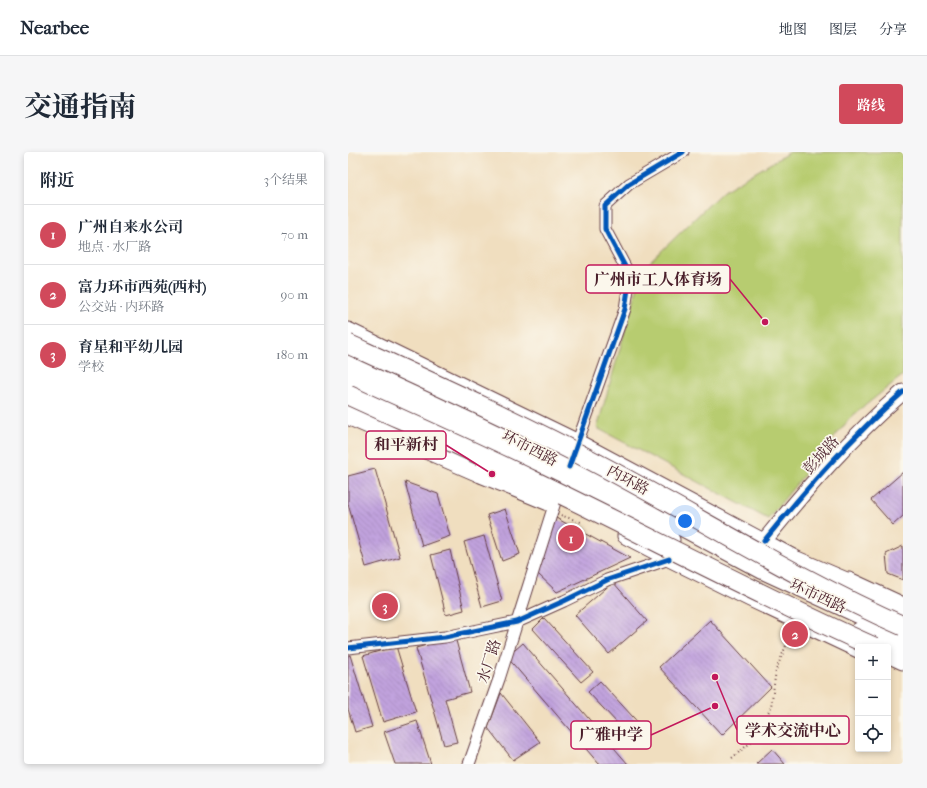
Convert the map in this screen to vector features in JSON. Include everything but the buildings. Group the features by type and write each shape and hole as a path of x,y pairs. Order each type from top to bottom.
{"highway":[{"path":"348,340 498,413"},
{"name":"内环路","path":"348,344 498,413 601,465 813,583 903,626"},
{"path":"348,395 530,479 802,615 867,644"},
{"path":"348,411 481,473 670,550"},
{"path":"849,582 903,608"},
{"path":"891,654 903,660"}],"main road":[{"path":"348,330 416,371 522,430 539,441 569,467"},
{"path":"348,348 416,371 578,442 764,541 792,560 849,582 903,600"},
{"name":"环市西路","path":"348,363 503,434 569,467 762,570 903,635"},
{"name":"环市西路","path":"348,378 485,440 591,495 670,550 903,649"},
{"path":"348,391 394,400"},
{"name":"彭城路","path":"764,541 837,455 874,418 903,392"},
{"path":"348,411 439,440 556,499 670,550 796,621 855,649"},
{"path":"531,463 556,499"},
{"path":"655,513 705,509"},
{"path":"891,663 903,668"}],"street":[{"path":"569,467 625,309 630,276 606,229 605,206 629,184 683,152"},
{"name":"水厂路","path":"469,764 499,679 556,499"},
{"path":"739,528 757,544 792,560 903,617"},
{"path":"348,648 445,637 517,622 670,550"},
{"path":"762,570 792,560"}],"path":[{"path":"732,758 756,738 771,706 776,670 796,621"}],"green space":[{"path":"790,152 903,152 903,375 851,417 768,519 597,428 643,269 722,192"}],"cycle path":[{"path":"569,467 625,309 630,276 605,229 605,206 629,184 683,152"},
{"path":"764,541 830,464 865,427 903,392"},
{"path":"348,648 445,637 517,622 607,580 669,559"}],"place":[{"name":"广州市工人体育场","path":"765,322"},
{"name":"和平新村","path":"492,474"},
{"name":"广州自来水公司","path":"571,538"},
{"name":"育星和平幼儿园","path":"385,606"},
{"name":"富力环市西苑(西村)","path":"795,634"},
{"name":"学术交流中心","path":"715,677"},
{"name":"广雅中学","path":"715,706"}]}
